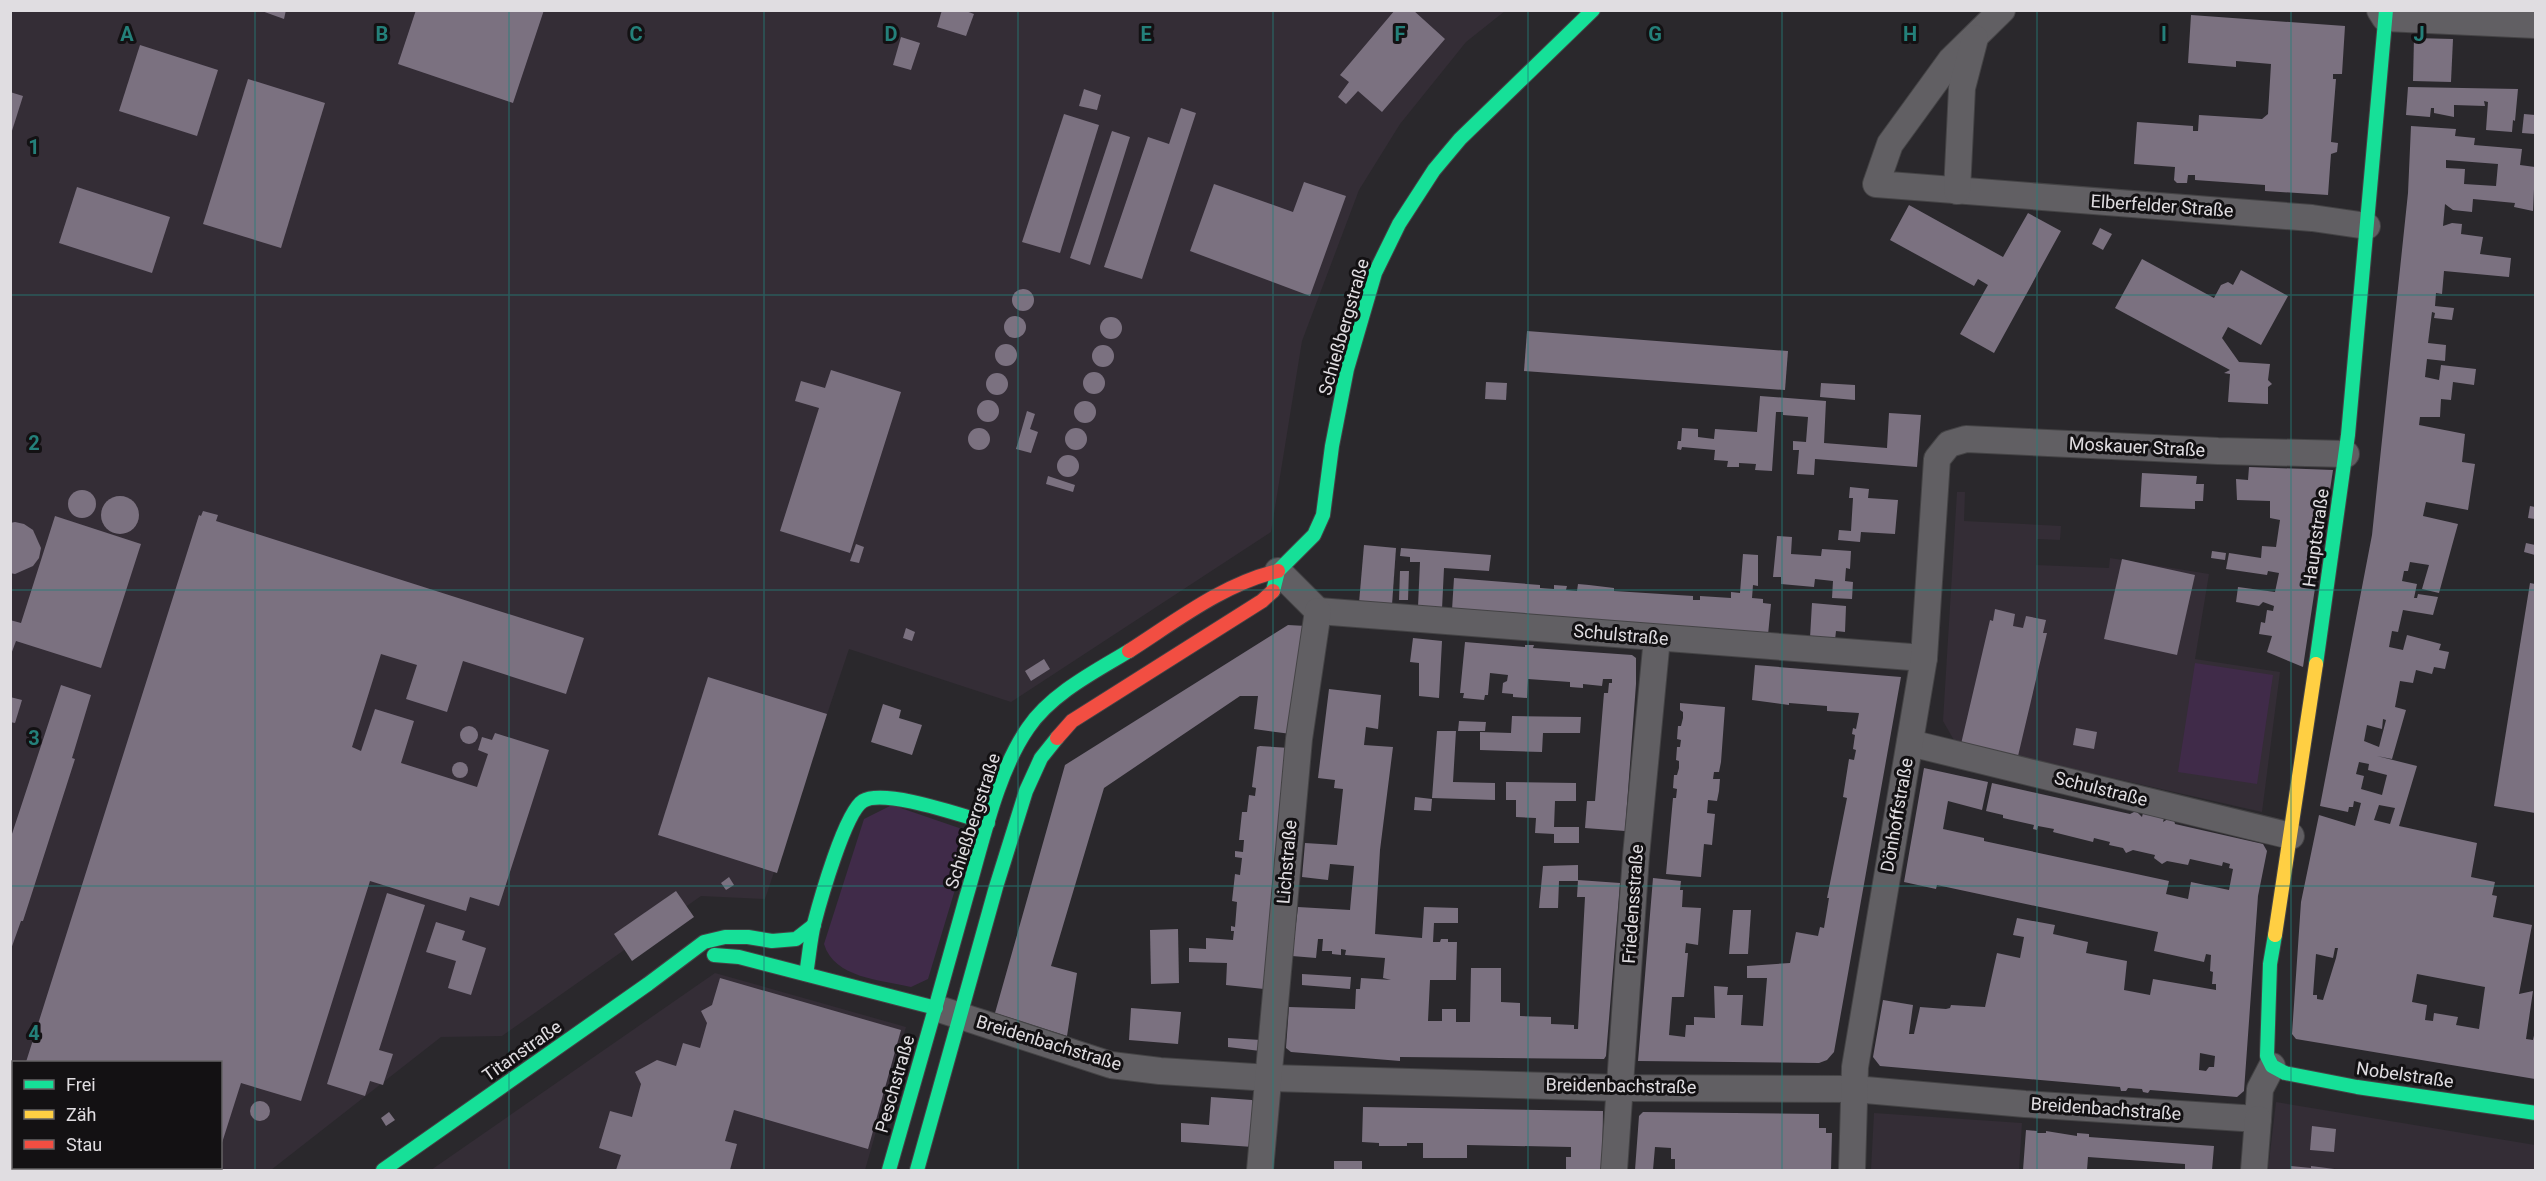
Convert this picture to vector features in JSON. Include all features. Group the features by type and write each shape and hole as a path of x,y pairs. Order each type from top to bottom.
{"street":[{"name":"Schießbergstraße","path":"961,1016 1026,791 1047,748 1071,721 1262,601 1273,591 1278,571 1314,535 1323,515 1332,446 1347,369 1375,273 1399,224 1434,170 1460,139 1593,10"},
{"name":"Elberfelder Straße","path":"2002,10 1951,60 1890,144 1876,184 2290,216 2367,226"},
{"path":"2384,13 2535,25"},
{"name":"Hauptstraße","path":"2272,1066 2267,1056 2270,964 2291,836 2346,454 2384,13"},
{"path":"1956,191 1962,88 1976,35"},
{"name":"Moskauer Straße","path":"1937,459 1949,444 1966,440 2346,454"},
{"name":"Dönhoffstraße","path":"1852,1170 1855,1067 1924,658 1937,459"},
{"name":"Schießbergstraße","path":"936,1008 988,823 1012,754 1029,726 1047,707 1079,682 1230,587 1252,576 1278,571"},
{"path":"1278,571 1318,611"},
{"name":"Schulstraße","path":"1318,611 1924,658"},
{"name":"Lichstraße","path":"1260,1170 1270,1078 1284,882 1299,739 1318,611"},
{"name":"Friedensstraße","path":"1614,1170 1636,856 1657,638"},
{"name":"Schulstraße","path":"1910,743 2291,836"},
{"path":"806,974 814,926 837,851 852,814 863,801 879,797 910,801 988,823"},
{"name":"Titanstraße","path":"383,1170 704,942 748,937 772,941 796,939 814,926"},
{"name":"Titanstraße","path":"681,960 715,954 739,957 936,1008"},
{"name":"Breidenbachstraße","path":"936,1008 1112,1065 1160,1071 1270,1078 1620,1088 1854,1089 2034,1105 2258,1119"},
{"name":"Peschstraße","path":"890,1170 936,1008"},
{"path":"917,1170 961,1016"},
{"path":"2254,1170 2260,1089 2272,1066"},
{"name":"Nobelstraße","path":"2272,1066 2285,1073 2357,1087 2535,1113"}],"shaded area":[{"path":"10,11 1505,11 1466,42 1400,124 1359,190 1302,341 1271,532 1011,702 849,649 765,899 701,896 502,1036 441,1037 271,1170 11,1170"},
{"path":"1957,492 1965,492 1964,521 2061,526 2060,540 2037,539 2036,565 2109,568 2110,558 2209,574 2195,659 2280,672 2262,812 1955,742 1943,721"},
{"path":"2195,663 2273,675 2257,784 2178,772"},
{"path":"892,805 965,830 970,840 928,979 911,987 860,976 848,971 829,955 824,944 864,819"},
{"path":"715,973 906,1027 865,1170 431,1170"},
{"path":"2276,1102 2535,1145 2535,1170 2268,1170"},
{"path":"1874,1113 2022,1123 2019,1170 1871,1170"}],"building":[{"path":"259,10 286,10 284,19"},
{"path":"416,10 544,10 513,103 398,64"},
{"path":"942,10 963,10 974,14 966,36 937,27"},
{"path":"1395,10 1413,10 1445,39 1382,112 1358,91 1346,104 1338,97 1349,82 1340,75"},
{"path":"2191,15 2345,26 2342,74 2333,74 2333,79 2336,79 2331,142 2338,143 2337,152 2331,154 2328,195 2265,191 2265,185 2195,180 2195,175 2188,175 2187,183 2177,183 2174,180 2175,167 2134,164 2137,122 2193,126 2193,131 2198,131 2199,115 2262,119 2268,114 2271,64 2236,61 2236,67 2188,63"},
{"path":"901,37 920,43 911,70 893,65"},
{"path":"2414,38 2453,39 2451,82 2413,81"},
{"path":"140,45 218,70 197,136 119,111"},
{"path":"248,79 325,103 281,248 203,224"},
{"path":"2408,87 2518,89 2512,132 2486,130 2488,102 2484,101 2485,106 2454,105 2454,117 2434,113 2434,108 2431,108 2430,117 2406,115"},
{"path":"1084,89 1101,95 1097,110 1079,106"},
{"path":"10,92 23,96 11,134 10,134"},
{"path":"1181,108 1196,113 1142,279 1104,267 1148,137 1169,144"},
{"path":"1064,114 1099,125 1060,253 1022,242"},
{"path":"2524,114 2535,115 2535,134 2522,133"},
{"path":"2411,126 2456,129 2455,136 2475,138 2474,145 2522,149 2520,165 2535,167 2533,211 2514,207 2515,203 2473,199 2472,212 2453,210 2445,204 2443,226 2452,223 2462,224 2461,234 2483,237 2480,254 2511,258 2509,277 2444,271 2442,294 2436,293 2435,306 2454,308 2452,320 2434,318 2435,313 2432,312 2428,343 2446,345 2445,361 2427,359 2425,377 2439,380 2441,365 2476,369 2474,385 2453,382 2451,400 2441,399 2440,417 2420,417 2419,425 2465,434 2462,462 2475,464 2468,510 2426,502 2423,516 2458,524 2439,593 2422,589 2429,565 2410,562 2408,571 2404,571 2402,581 2417,584 2414,598 2417,598 2418,594 2438,597 2433,615 2403,610 2398,632 2392,631 2389,647 2403,650 2407,635 2441,644 2439,650 2449,652 2445,669 2434,667 2432,674 2416,670 2413,683 2400,681 2395,707 2406,710 2392,759 2377,756 2417,766 2399,826 2477,843 2471,877 2495,882 2492,895 2497,896 2493,917 2532,925 2519,994 2533,991 2526,1039 2533,1040 2535,1031 2535,1079 2296,1039 2292,1034 2301,902 2319,815 2355,826 2361,803 2354,801 2353,807 2349,807 2348,812 2320,806 2372,535 2408,193","holes":["2446,160 2498,164 2496,186 2464,184 2465,169 2446,168","2383,719 2386,720 2379,747 2364,741 2367,725 2382,729","2359,762 2369,764 2368,770 2387,775 2382,795 2361,789 2364,776 2356,774","2379,805 2395,808 2390,824 2374,820","2335,948 2338,948 2323,1000 2313,995 2316,954 2333,958","2417,974 2485,987 2479,1029 2456,1025 2458,1017 2434,1013 2433,1021 2425,1020 2427,1005 2412,1002"]},
{"path":"1112,131 1130,137 1090,265 1070,258"},
{"path":"1304,182 1346,196 1310,296 1190,251 1214,184 1293,212"},
{"path":"77,187 170,217 152,273 59,243"},
{"path":"1909,205 2003,257 2028,213 2061,231 1994,353 1960,334 1988,285 1978,279 1974,286 1890,240"},
{"path":"2100,228 2112,234 2103,250 2092,244"},
{"path":"2142,259 2214,298 2221,285 2228,282 2233,285 2241,270 2288,296 2261,345 2228,327 2222,338 2239,362 2270,364 2268,380 2272,384 2268,387 2268,404 2228,402 2230,374 2224,373 2230,370 2115,308"},
{"path":"1023,289 1031,292 1034,300 1031,308 1023,311 1015,308 1012,300 1015,292"},
{"path":"1011,316 1019,316 1026,323 1026,331 1019,338 1011,338 1004,331 1004,323"},
{"path":"1107,317 1115,317 1122,324 1122,332 1115,339 1107,339 1100,332 1100,324"},
{"path":"1527,331 1788,351 1785,390 1524,371"},
{"path":"1002,344 1010,344 1017,351 1017,359 1010,366 1002,366 995,359 995,351"},
{"path":"1103,345 1111,348 1114,356 1111,364 1103,367 1095,364 1092,356 1095,348"},
{"path":"831,370 901,392 850,553 780,531 819,408 795,401 801,381 825,388"},
{"path":"1094,372 1102,375 1105,383 1102,391 1094,394 1086,391 1083,383 1086,375"},
{"path":"997,373 1005,376 1008,384 1005,392 997,395 989,392 986,384 989,376"},
{"path":"1486,382 1507,383 1506,400 1485,399"},
{"path":"1821,383 1855,385 1855,400 1820,397"},
{"path":"1760,396 1826,401 1824,443 1887,448 1889,413 1921,415 1917,467 1815,459 1814,475 1797,474 1799,450 1793,450 1793,441 1806,442 1808,417 1783,415 1783,412 1776,412 1772,471 1755,470 1756,464 1739,463 1739,467 1727,467 1728,461 1714,460 1715,450 1682,447 1681,450 1677,449 1678,441 1681,441 1682,428 1698,429 1698,437 1714,439 1715,429 1757,432"},
{"path":"988,400 996,403 999,411 996,419 988,422 980,419 977,411 980,403"},
{"path":"1085,401 1093,404 1096,412 1093,420 1085,423 1077,420 1074,412 1077,404"},
{"path":"1027,411 1035,414 1030,429 1038,432 1031,453 1016,449"},
{"path":"979,428 987,431 990,439 987,447 979,450 971,447 968,439 971,431"},
{"path":"1076,428 1084,431 1087,439 1084,447 1076,450 1068,447 1065,439 1068,431"},
{"path":"1068,455 1076,458 1079,466 1076,474 1068,477 1060,474 1057,466 1060,458"},
{"path":"2249,467 2333,470 2303,667 2267,652 2272,636 2259,634 2261,622 2265,623 2267,610 2273,611 2274,606 2263,602 2259,606 2236,602 2238,587 2275,592 2279,573 2268,571 2267,575 2226,569 2229,553 2261,558 2262,546 2276,547 2280,520 2270,518 2270,501 2237,500 2236,479 2248,480"},
{"path":"2142,473 2197,476 2196,484 2204,484 2203,501 2195,501 2195,509 2140,507"},
{"path":"1048,476 1075,485 1073,492 1046,484"},
{"path":"1850,487 1869,489 1868,498 1898,500 1895,534 1861,532 1860,542 1838,540 1839,530 1851,531 1853,498 1849,498"},
{"path":"82,490 92,494 96,504 92,514 82,518 72,514 68,504 72,494"},
{"path":"120,496 134,501 139,515 134,529 120,534 106,529 101,515 106,501"},
{"path":"2530,506 2535,507 2535,519 2528,518"},
{"path":"203,511 218,515 216,521 584,638 566,694 463,661 447,712 406,699 417,665 381,654 352,747 361,751 375,709 414,721 401,763 477,787 488,754 478,750 482,737 492,740 495,733 549,750 499,906 470,897 466,911 370,881 301,1101 241,1083 222,1143 222,1061 26,1061 199,515 201,516"},
{"path":"55,516 141,544 101,668 16,641 10,657 10,620 21,623"},
{"path":"10,523 24,524 33,530 41,548 39,558 33,566 15,574 10,573"},
{"path":"1777,536 1792,537 1791,554 1821,556 1822,549 1851,551 1850,569 1846,568 1845,581 1853,582 1852,599 1832,598 1833,581 1815,579 1814,587 1781,584 1781,577 1773,577"},
{"path":"2526,543 2535,545 2535,555 2524,552"},
{"path":"856,544 864,547 859,563 850,561"},
{"path":"1364,545 1396,548 1392,605 1359,603"},
{"path":"1401,548 1491,555 1489,571 1444,568 1442,609 1418,607 1420,562 1410,562 1410,557 1400,556"},
{"path":"2212,551 2226,553 2225,560 2211,558"},
{"path":"1743,554 1758,555 1758,586 1753,585 1752,598 1763,599 1763,603 1771,604 1768,635 1452,610 1454,578 1540,585 1540,588 1554,589 1554,585 1567,586 1566,590 1577,591 1578,584 1589,585 1614,588 1614,591 1693,596 1693,600 1700,600 1700,596 1731,598 1731,592 1740,593"},
{"path":"2122,559 2195,575 2177,655 2104,639"},
{"path":"1400,571 1409,571 1408,600 1399,600"},
{"path":"2530,583 2535,584 2535,813 2494,806"},
{"path":"1812,603 1846,606 1845,632 1836,631 1835,640 1810,638"},
{"path":"1995,609 2015,614 2013,626 2023,628 2026,616 2046,620 2043,633 2047,633 2018,756 1961,744 1990,620 1993,621"},
{"path":"1288,625 1306,626 1291,734 1254,729 1258,696 1240,696 1104,788 1051,966 1077,973 1067,1036 995,1013 1065,765"},
{"path":"906,628 915,632 912,641 903,638"},
{"path":"1413,638 1442,641 1439,698 1419,696 1419,663 1410,662"},
{"path":"1465,642 1525,647 1525,645 1534,645 1533,648 1632,655 1636,658 1625,831 1585,828 1587,801 1595,801 1604,693 1608,693 1612,679 1603,679 1602,686 1583,684 1583,688 1570,687 1570,682 1528,679 1527,698 1502,693 1503,683 1507,681 1508,675 1490,673 1488,695 1485,695 1484,700 1463,698 1464,693 1460,693"},
{"path":"1044,659 1050,669 1031,681 1025,671"},
{"path":"1755,665 1901,677 1834,1052 1827,1060 1819,1063 1638,1061 1653,878 1681,881 1682,907 1701,908 1698,945 1686,943 1685,953 1688,953 1684,997 1672,997 1669,1035 1685,1037 1686,1025 1694,1025 1694,1017 1715,1018 1714,986 1728,987 1727,995 1743,995 1741,1025 1763,1026 1767,978 1747,978 1747,966 1790,963 1796,932 1818,936 1820,927 1824,928 1829,898 1827,898 1847,798 1843,797 1849,759 1854,760 1856,750 1853,749 1855,735 1852,734 1853,728 1856,729 1859,713 1827,711 1827,706 1789,703 1789,705 1752,700"},
{"path":"708,677 827,714 777,873 658,835"},
{"path":"61,685 91,695 72,758 75,759 23,921 21,921 10,952 10,840"},
{"path":"1329,689 1381,695 1378,729 1366,727 1364,745 1393,747 1380,850 1375,934 1422,938 1424,907 1458,908 1458,923 1434,923 1433,942 1448,939 1448,942 1457,942 1456,980 1430,980 1428,1021 1442,1021 1442,1009 1456,1009 1456,1022 1470,1022 1471,968 1501,968 1501,1002 1520,1003 1520,1016 1551,1017 1551,1024 1574,1025 1574,1029 1578,1029 1585,897 1577,897 1578,880 1620,883 1604,1059 1400,1057 1400,1061 1291,1052 1286,1048 1289,1007 1355,1009 1356,989 1360,989 1361,978 1391,980 1383,978 1385,958 1345,955 1346,950 1341,949 1341,955 1332,954 1332,951 1322,951 1323,939 1318,939 1316,958 1292,956 1298,907 1350,910 1354,866 1330,864 1328,880 1302,877 1305,843 1337,845 1343,789 1334,788 1335,780 1318,778"},
{"path":"10,697 22,700 15,723 10,722"},
{"path":"1680,703 1725,707 1721,762 1719,772 1714,772 1713,779 1720,779 1719,791 1717,801 1708,800 1707,813 1715,814 1712,845 1704,844 1701,877 1666,874 1673,798 1676,798 1677,789 1673,788 1674,775 1677,775 1679,768 1679,761 1676,760 1677,747 1680,747 1681,740 1677,739 1678,726 1681,726 1683,718"},
{"path":"883,704 901,710 899,718 922,725 912,755 871,742"},
{"path":"1512,716 1581,717 1580,733 1543,733 1542,752 1480,750 1480,732 1511,733"},
{"path":"1459,721 1486,722 1485,731 1458,731"},
{"path":"469,726 477,731 478,735 473,743 469,744 461,739 460,735 465,727"},
{"path":"2076,728 2097,732 2094,749 2073,745"},
{"path":"1437,731 1456,731 1453,782 1495,783 1495,800 1432,798"},
{"path":"1257,747 1290,748 1264,989 1226,985 1227,963 1189,962 1189,948 1206,949 1206,938 1233,940 1234,931 1231,931 1231,926 1235,927 1237,902 1232,901 1235,874 1240,875 1242,858 1235,857 1235,851 1243,852 1244,840 1239,840 1242,812 1247,812 1249,795 1255,796 1256,788 1252,787"},
{"path":"460,762 466,764 468,770 466,776 460,778 454,776 452,770 454,764"},
{"path":"1924,768 1988,782 1982,810 1948,801 1943,829 1984,838 1984,841 2169,881 2166,894 2188,899 2191,882 2229,890 2233,869 2229,868 2230,864 2223,862 2222,866 2190,859 2188,865 2167,861 2162,864 2154,858 2155,855 2133,850 2126,853 2123,848 2109,845 2110,842 2094,838 2093,842 2038,826 2037,830 2033,829 2034,825 2003,818 2003,815 1986,811 1992,783 2130,814 2136,811 2142,817 2143,813 2164,818 2163,822 2168,819 2174,820 2175,824 2263,844 2267,851 2258,896 2244,1091 2237,1097 2150,1090 2148,1093 2143,1092 2142,1089 2128,1088 2126,1091 2121,1091 2120,1087 1880,1066 1873,1057 1883,1000 1913,1005 1909,1034 1914,1034 1920,1007 1946,1009 1951,1005 1985,1007 1997,953 2020,958 2024,937 2013,935 2017,918 2055,925 2053,934 2088,942 2086,953 2127,961 2124,990 2150,995 2153,979 2216,990 2216,984 2212,984 2213,972 2210,971 2211,955 2206,954 2204,962 2154,951 2158,932 1937,885 1936,889 1904,882","holes":["2200,1053 2215,1056 2214,1067 2209,1067 2206,1071 2199,1070"]},
{"path":"1506,782 1576,783 1576,801 1555,801 1554,827 1579,827 1579,843 1554,843 1554,834 1535,833 1536,818 1516,817 1516,800 1506,800"},
{"path":"1415,797 1432,799 1431,811 1414,810"},
{"path":"1578,865 1578,881 1559,881 1558,908 1539,908 1543,866"},
{"path":"729,877 734,885 726,890 721,883"},
{"path":"676,891 694,917 632,961 614,934"},
{"path":"387,893 425,905 379,1050 393,1054 383,1085 370,1081 365,1096 327,1084"},
{"path":"1733,910 1751,910 1748,954 1729,954"},
{"path":"436,922 465,931 462,940 486,948 471,995 448,988 456,961 426,952"},
{"path":"1178,929 1179,983 1151,984 1150,930"},
{"path":"1302,974 1351,977 1350,989 1302,985"},
{"path":"720,978 901,1030 868,1149 734,1110 725,1141 737,1144 730,1170 616,1170 621,1155 599,1148 610,1111 632,1117 641,1084 635,1072 657,1060 676,1066 683,1043 700,1048 707,1023 701,1011 712,1005"},
{"path":"1131,1008 1181,1012 1178,1044 1129,1040"},
{"path":"1228,1038 1261,1040 1260,1051 1228,1047"},
{"path":"1211,1097 1252,1100 1256,1106 1253,1147 1181,1142 1181,1123 1209,1125"},
{"path":"260,1101 267,1104 270,1111 267,1118 260,1121 253,1118 250,1111 253,1104"},
{"path":"12,1106 12,1169 214,1169 10,1170 10,1110"},
{"path":"1363,1107 1603,1111 1602,1170 1566,1170 1566,1157 1571,1157 1571,1147 1467,1145 1467,1158 1423,1158 1423,1143 1407,1143 1407,1146 1379,1146 1379,1143 1362,1142"},
{"path":"389,1112 395,1120 386,1126 381,1118"},
{"path":"1643,1112 1819,1114 1819,1128 1826,1128 1826,1133 1832,1133 1831,1170 1675,1170 1675,1159 1671,1159 1671,1148 1655,1147 1653,1170 1635,1170 1639,1116"},
{"path":"2312,1126 2336,1129 2334,1152 2310,1150"},
{"path":"2026,1130 2037,1131 2037,1133 2046,1133 2046,1131 2077,1136 2077,1133 2089,1134 2089,1137 2214,1146 2212,1170 2185,1170 2185,1164 2088,1157 2087,1170 2023,1170"},
{"path":"1334,1161 1362,1161 1362,1170 1334,1170"},
{"path":"2291,1166 2311,1168 2311,1166 2342,1170 2291,1170"}],"traffic: fast":[{"path":"1273,591 1278,571 1314,535 1323,515 1332,446 1347,369 1375,273 1399,224 1434,170 1460,139 1593,10"},
{"path":"2316,664 2348,435 2386,10"},
{"path":"889,1170 984,833 1007,767 1028,728 1049,705 1074,685 1129,651"},
{"path":"917,1170 996,887 1026,791 1041,758 1057,738"},
{"path":"806,974 813,930 827,878 841,839 856,808 863,801 873,798 905,800 988,823"},
{"path":"383,1170 648,984 704,942 725,937 748,937 772,941 796,939 814,925"},
{"path":"2275,935 2270,964 2267,1056 2272,1066 2285,1073 2357,1087 2536,1113"},
{"path":"714,955 739,957 936,1008"}],"traffic: slow":[{"path":"2275,935 2316,664"}],"traffic: jam":[{"path":"1129,651 1219,594 1278,571"},
{"path":"1057,738 1072,721 1262,601 1273,591"}]}
